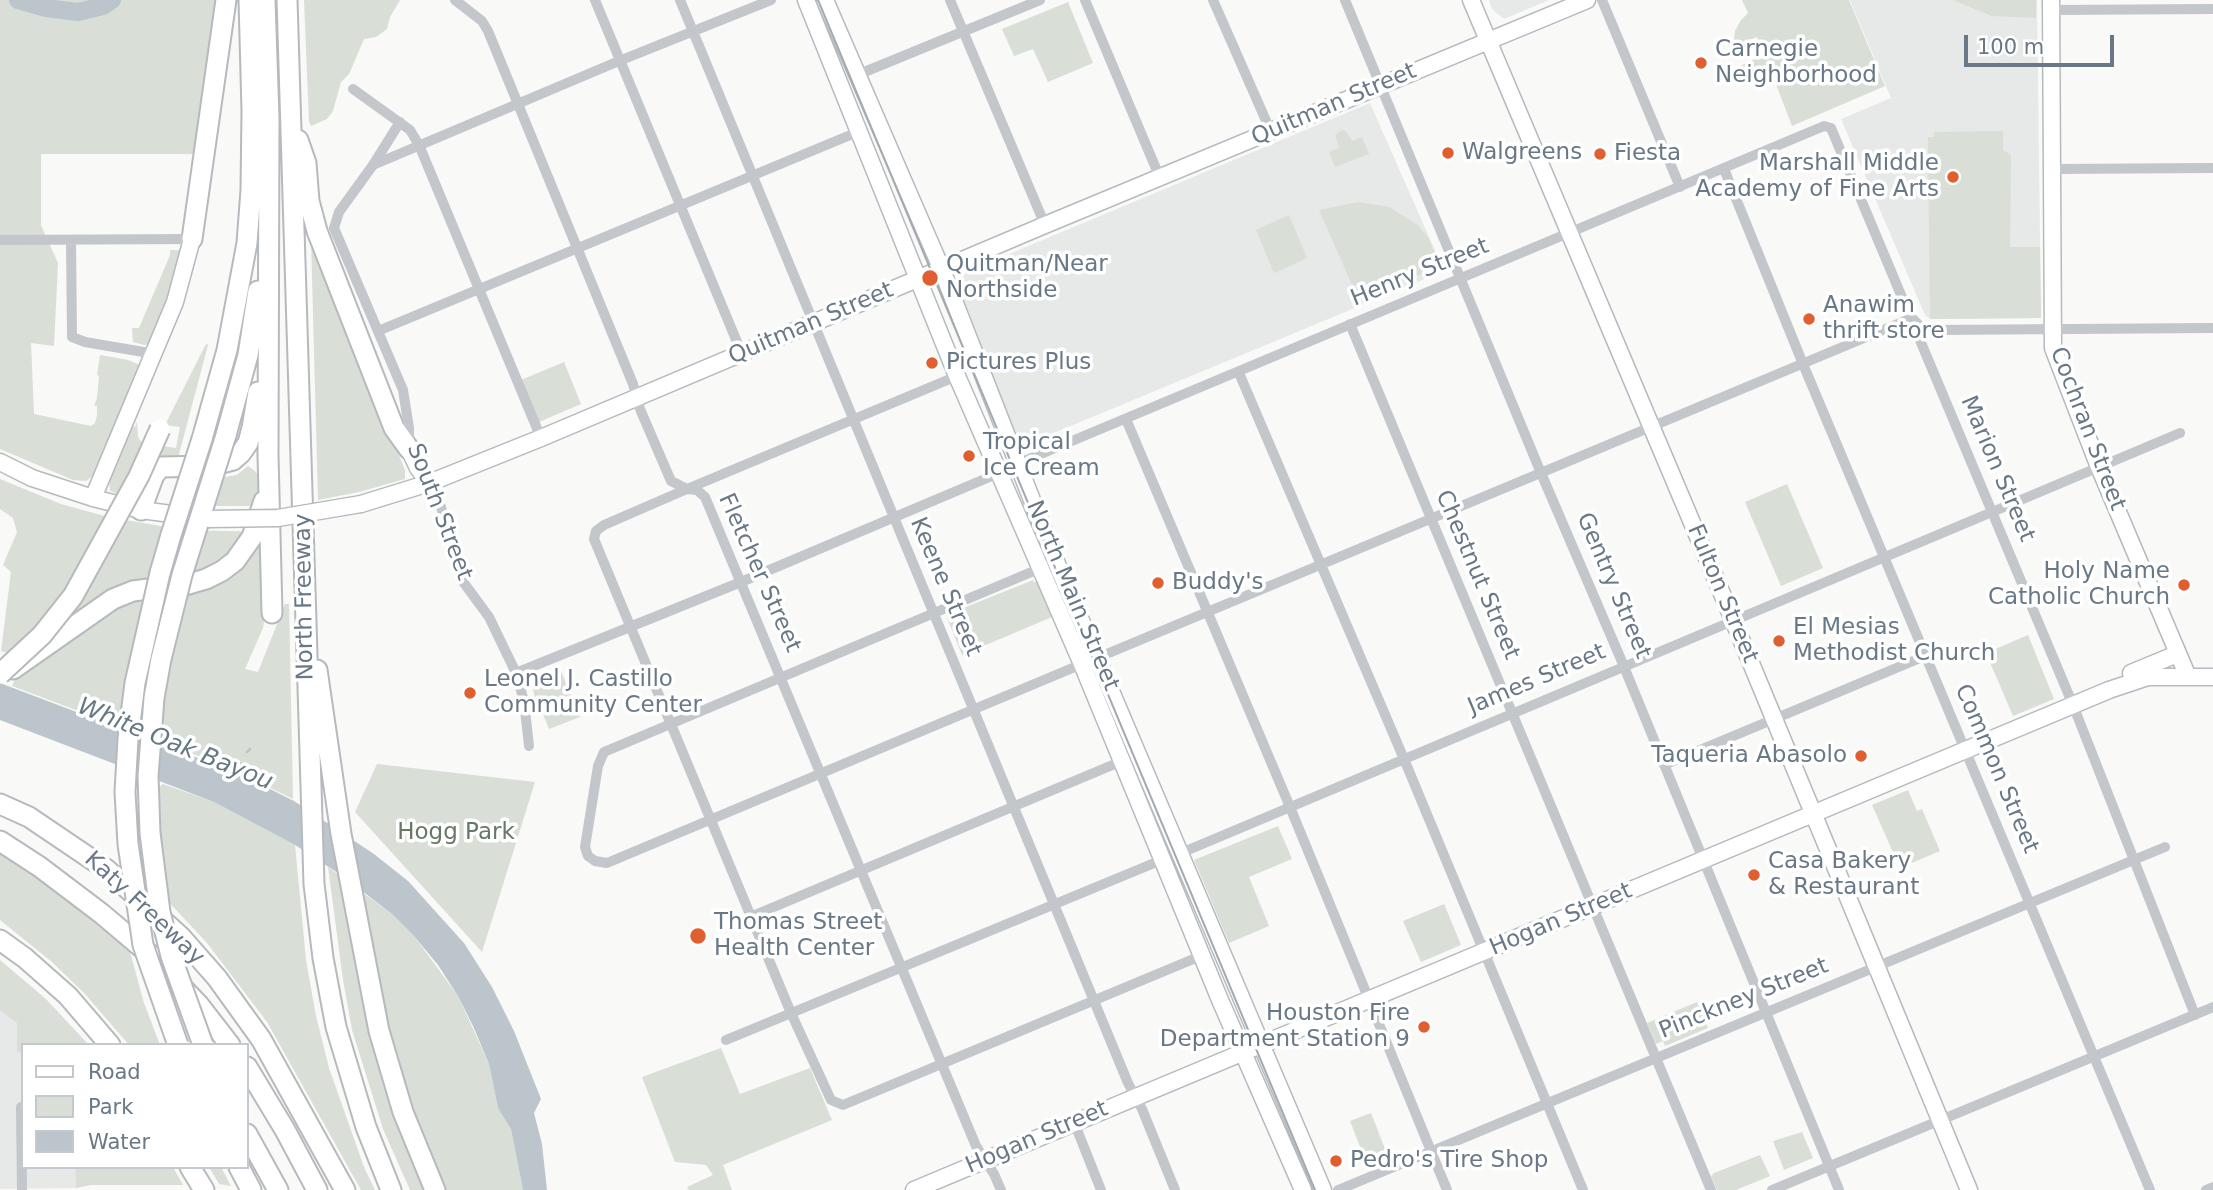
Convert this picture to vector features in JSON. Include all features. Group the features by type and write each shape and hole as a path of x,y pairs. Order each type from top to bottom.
{"highway":[{"path":"192,239 226,0"},
{"path":"177,1043 143,945 128,845 125,792 128,739 135,683 148,623 171,535 227,350 247,243 252,111 249,0"},
{"path":"265,0 270,147 268,455 272,613"},
{"name":"North Freeway","path":"287,0 305,554 317,736"},
{"path":"291,120 306,163 309,201 317,231 394,428 409,449"},
{"path":"202,1043 184,999 160,912 150,833 148,776 154,698 161,659 182,575 241,382 253,327 261,271 270,147"},
{"path":"141,510 153,475 161,467 210,466 233,460 241,453 248,443 252,428 268,339"},
{"path":"0,675 42,635 73,596 138,476 160,429"},
{"path":"0,675 113,599 133,591 189,584 206,579 235,561 252,537 264,501 268,455"},
{"path":"317,736 313,875 323,958 351,1079 390,1187"},
{"path":"317,736 379,1031 403,1112 435,1190"},
{"name":"Katy Freeway","path":"0,804 29,817 106,869 181,937 217,978 261,1039 340,1181"},
{"path":"0,841 40,867 102,914 154,958 199,1004 228,1043"},
{"path":"0,940 68,996 108,1043"},
{"path":"248,1069 317,1190"},
{"path":"248,1136 278,1190"},
{"path":"191,1169 204,1190"},
{"path":"240,1169 251,1190"}],"main road":[{"name":"North Main Street","path":"806,0 957,376 1041,568 1090,661 1181,853 1323,1190"},
{"name":"North Main Street","path":"825,0 942,270 1090,661 1122,761 1242,1052 1303,1190"},
{"name":"Fulton Street","path":"1471,0 1734,622 1969,1190"},
{"name":"Quitman Street","path":"0,462 32,478 93,498 141,510 209,519 278,517 361,504 429,483 541,438 1587,0"},
{"name":"Cochran Street","path":"2051,5 2054,355 2188,677"},
{"path":"93,498 155,354 184,275 192,239"},
{"name":"South Street","path":"409,449 429,483"},
{"path":"2109,690 2122,676 2177,654"},
{"name":"Hogan Street","path":"914,1190 2109,690 2148,677 2213,677"}],"street":[{"name":"Fletcher Street","path":"455,0 482,21 578,248 671,481 687,489 697,490 705,497 976,1146 1001,1190"},
{"path":"595,0 741,354"},
{"name":"Keene Street","path":"680,0 852,421 1175,1190"},
{"path":"373,165 771,0"},
{"path":"950,0 1045,225"},
{"path":"857,75 1040,0"},
{"path":"1085,0 1160,178"},
{"path":"1213,0 1271,132"},
{"name":"Gentry Street","path":"1345,0 1624,666 1839,1190"},
{"path":"1602,0 1680,187"},
{"path":"2051,5 2213,9"},
{"path":"353,89 410,130 419,145 541,438"},
{"path":"373,165 400,122"},
{"name":"Henry Street","path":"1017,464 1824,126 1831,128 1835,135"},
{"path":"379,331 860,131"},
{"name":"Marion Street","path":"1835,135 2073,705 2194,1015"},
{"name":"South Street","path":"373,165 335,220 334,228 403,390 409,428 409,449"},
{"path":"2053,169 2213,168"},
{"name":"Common Street","path":"1724,169 1803,364 2150,1190"},
{"path":"0,240 192,239"},
{"path":"71,240 72,337 85,342 155,354"},
{"path":"1041,568 604,752 600,758 585,847 588,856 595,861 607,863 1912,318 1921,327 1929,330 2213,328"},
{"name":"Chestnut Street","path":"1350,324 1711,1190"},
{"path":"1239,373 1404,759 1583,1190"},
{"path":"957,376 687,489 596,531 594,539 750,917 791,1013 831,1100 835,1103 848,1104 1203,955"},
{"path":"1126,419 1290,807 1447,1190"},
{"name":"James Street","path":"1181,853 2180,433"},
{"path":"516,673 631,628 999,472"},
{"name":"South Street","path":"429,483 441,507 461,579 489,617 516,673 524,701 529,746"},
{"path":"1664,765 1925,656"},
{"path":"750,917 1122,761"},
{"name":"Pinckney Street","path":"1338,1190 2165,848"},
{"path":"726,1040 1164,859"},
{"path":"1772,1190 2213,1007"},
{"path":"1074,1122 1101,1190"},
{"path":"22,1169 22,1190"},
{"path":"2206,1190 2213,1187"}],"shaded area":[{"path":"1489,0 1549,0 1504,19 1492,9"},
{"name":"Marshall Middle Academy of Fine Arts","path":"1850,0 2037,0 2041,318 1930,319 1925,315 1841,119 1891,98"},
{"path":"1370,103 1444,271 1020,447 961,304 959,275"},
{"path":"0,1011 17,1023 17,1051 21,1052 21,1169 75,1169 76,1188 0,1189"}],"green space":[{"path":"0,0 221,0 201,154 41,154 41,225 58,263 54,346 31,343 34,414 91,426 97,415 97,406 94,406 100,355 140,365 95,474 86,481 73,480 0,449"},
{"path":"304,0 400,0 390,17 387,29 376,37 364,39 349,74 341,82 333,111 327,119 311,126 309,122"},
{"path":"1742,0 1849,0 1885,86 1792,126 1774,79 1740,66 1764,55 1757,37 1733,46 1735,31 1748,13"},
{"path":"1953,0 2036,0 2036,18 1992,16"},
{"path":"1068,2 1093,63 1048,82 1033,49 1014,56 1002,29"},
{"path":"1342,130 1346,131 1352,141 1362,137 1369,154 1335,167 1329,152 1339,148 1335,135"},
{"path":"2003,131 2003,150 2011,155 2010,247 2040,247 2041,318 1930,319 1928,137 1934,137 1934,132"},
{"path":"1358,202 1389,207 1418,225 1429,239 1440,267 1357,296 1319,210"},
{"path":"1289,215 1307,258 1274,273 1256,230"},
{"path":"311,239 405,470 405,479 318,500"},
{"path":"170,250 181,250 171,295 150,344 133,342 132,328 139,328"},
{"path":"206,344 208,345 178,458 150,465 156,445 176,448 180,427 165,425"},
{"path":"564,362 581,404 539,422 521,380"},
{"path":"137,422 138,437 143,444 119,494 110,491 109,479 131,426 135,427"},
{"path":"248,466 260,479 257,506 209,506 218,478 237,475"},
{"path":"0,479 61,504 108,517 184,530 267,532 267,606 263,628 245,669 258,672 285,604 289,604 293,799 230,768 12,686 16,677 11,654 1,651 11,572 3,565 17,532 13,518 0,509"},
{"path":"1787,484 1823,568 1781,586 1745,502"},
{"path":"1033,580 1040,582 1039,586 1052,617 962,655 946,615"},
{"path":"2028,635 2054,699 2013,716 1986,653"},
{"path":"561,671 580,717 549,729 541,709 538,709 531,682"},
{"name":"Hogg Park","path":"377,764 535,782 482,952 355,812"},
{"path":"163,784 214,802 295,845 306,960 316,1016 329,1068 364,1167 375,1190 361,1190 267,1022 207,943 163,896 153,792"},
{"path":"1908,790 1917,811 1922,809 1940,851 1900,868 1872,805"},
{"path":"1278,826 1292,859 1249,877 1269,926 1229,943 1194,860"},
{"path":"0,851 129,948 144,1003 159,1043 127,1043 85,994 52,962 0,920"},
{"path":"328,867 392,914 414,936 458,996 489,1064 498,1108 511,1128 523,1190 410,1190 383,1129 352,1030"},
{"path":"1444,904 1461,945 1421,962 1403,921"},
{"path":"0,960 46,999 87,1043 21,1043 21,1052 17,1052 17,1023 0,1011"},
{"path":"1697,1002 1708,1028 1665,1046 1663,1041 1656,1044 1647,1023"},
{"path":"721,1048 740,1094 810,1068 832,1120 723,1165 732,1190 689,1190 687,1187 713,1175 706,1165 675,1162 642,1077"},
{"path":"1371,1113 1387,1154 1366,1162 1350,1121"},
{"path":"1802,1132 1813,1158 1784,1170 1773,1141"},
{"path":"1760,1155 1770,1176 1736,1190 1717,1190 1711,1176 1714,1173"},
{"path":"75,1169 174,1169 183,1185 91,1185 76,1188"},
{"path":"210,1169 222,1169 231,1186 219,1184"}],"water":[{"path":"0,683 240,774 294,801 374,854 408,881 464,943 492,987 514,1031 541,1099 534,1113 542,1144 547,1190 523,1190 511,1129 498,1108 489,1064 473,1026 438,965 392,914 344,877 295,845 214,802 0,720"}],"waterway":[{"path":"18,0 46,8 78,12 103,6 112,0"},
{"name":"White Oak Bayou","path":"247,752 250,749"},
{"name":"White Oak Bayou","path":"233,775 240,763"}],"tram line":[{"path":"818,0 1315,1190"}],"place":[{"name":"Carnegie Neighborhood","path":"1701,63"},
{"name":"Walgreens","path":"1448,153"},
{"name":"Fiesta","path":"1600,154"},
{"name":"Marshall Middle Academy of Fine Arts","path":"1953,177"},
{"name":"Quitman/Near Northside","path":"930,278"},
{"name":"Anawim thrift store","path":"1809,319"},
{"name":"Pictures Plus","path":"932,363"},
{"name":"Tropical Ice Cream","path":"969,456"},
{"name":"Buddy's","path":"1158,583"},
{"name":"Holy Name Catholic Church","path":"2184,585"},
{"name":"El Mesias Methodist Church","path":"1779,641"},
{"name":"Leonel J. Castillo Community Center","path":"470,693"},
{"name":"Taqueria Abasolo","path":"1861,756"},
{"name":"Casa Bakery & Restaurant","path":"1754,875"},
{"name":"Thomas Street Health Center","path":"698,936"},
{"name":"Houston Fire Department Station 9","path":"1424,1027"},
{"name":"Pedro's Tire Shop","path":"1336,1161"}]}
